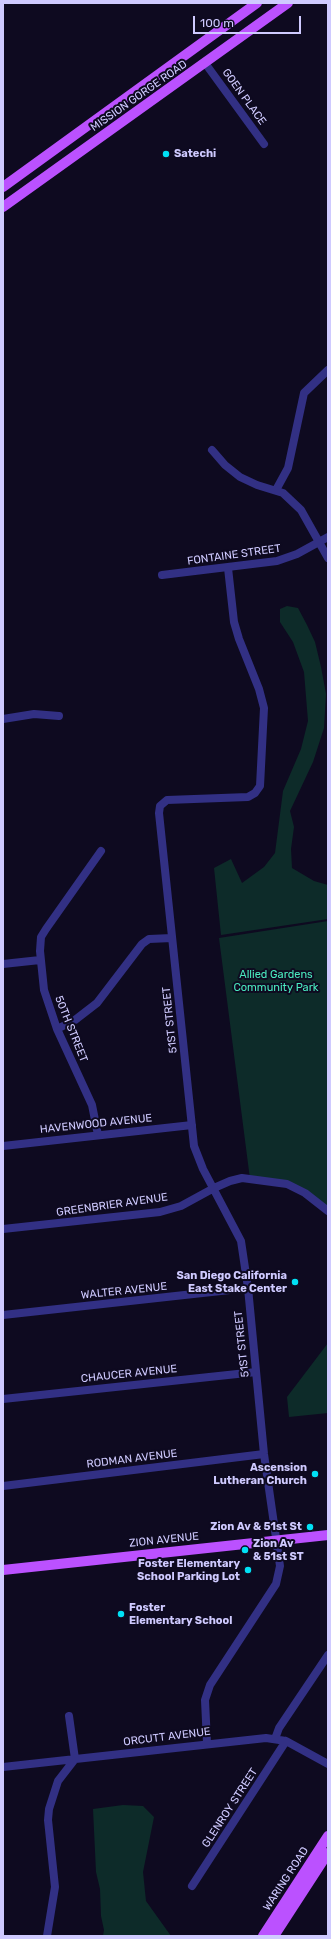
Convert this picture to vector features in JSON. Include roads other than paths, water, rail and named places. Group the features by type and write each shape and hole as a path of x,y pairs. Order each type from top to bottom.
{"main road":[{"name":"MISSION GORGE ROAD","path":"3,187 257,3"},
{"name":"MISSION GORGE ROAD","path":"3,207 288,3"},
{"name":"ZION AVENUE","path":"3,1570 328,1535"},
{"name":"WARING ROAD","path":"263,1936 328,1836"},
{"name":"WARING ROAD","path":"274,1936 328,1853"}],"street":[{"name":"GOEN PLACE","path":"205,63 264,144"},
{"path":"276,490 288,468 304,393 328,370"},
{"path":"212,450 225,465 240,477 257,485 283,493 301,510 328,558"},
{"name":"FONTAINE STREET","path":"162,575 228,568 284,559 328,537"},
{"name":"51ST STREET","path":"207,1743 205,1700 210,1685 276,1584 280,1566 264,1454 248,1288 241,1241 203,1169 194,1146 159,813 160,806 167,800 248,797 255,794 260,786 264,708 259,689 237,634 228,568"},
{"path":"3,719 34,714 59,716"},
{"name":"50TH STREET","path":"98,1135 92,1105 57,1029 44,990 40,960 41,938 101,851"},
{"path":"57,1029 75,1020 97,1004 142,944 150,939 172,938"},
{"path":"3,964 40,960"},
{"name":"HAVENWOOD AVENUE","path":"3,1146 192,1124"},
{"name":"GREENBRIER AVENUE","path":"3,1229 160,1212 191,1202 214,1188 242,1178 260,1179 287,1184 305,1193 328,1211"},
{"name":"WALTER AVENUE","path":"3,1315 248,1288"},
{"name":"CHAUCER AVENUE","path":"3,1399 256,1372"},
{"name":"RODMAN AVENUE","path":"3,1486 264,1454"},
{"path":"275,1739 279,1728 328,1655"},
{"path":"47,1936 55,1887 48,1820 49,1809 58,1781 75,1759 69,1716"},
{"name":"ORCUTT AVENUE","path":"3,1767 207,1743 266,1738 286,1741 328,1764"},
{"name":"GLENROY STREET","path":"192,1886 286,1741"}],"place":[{"name":"Satechi","path":"166,154"},
{"name":"San Diego California East Stake Center","path":"295,1282"},
{"name":"Ascension Lutheran Church","path":"315,1474"},
{"name":"Zion Av & 51st St","path":"310,1527"},
{"name":"Zion Av & 51st ST","path":"245,1550"},
{"name":"Foster Elementary School Parking Lot","path":"248,1570"},
{"name":"Foster Elementary School","path":"121,1614"}],"park label":[{"name":"Allied Gardens Community Park","path":"276,981"}]}
